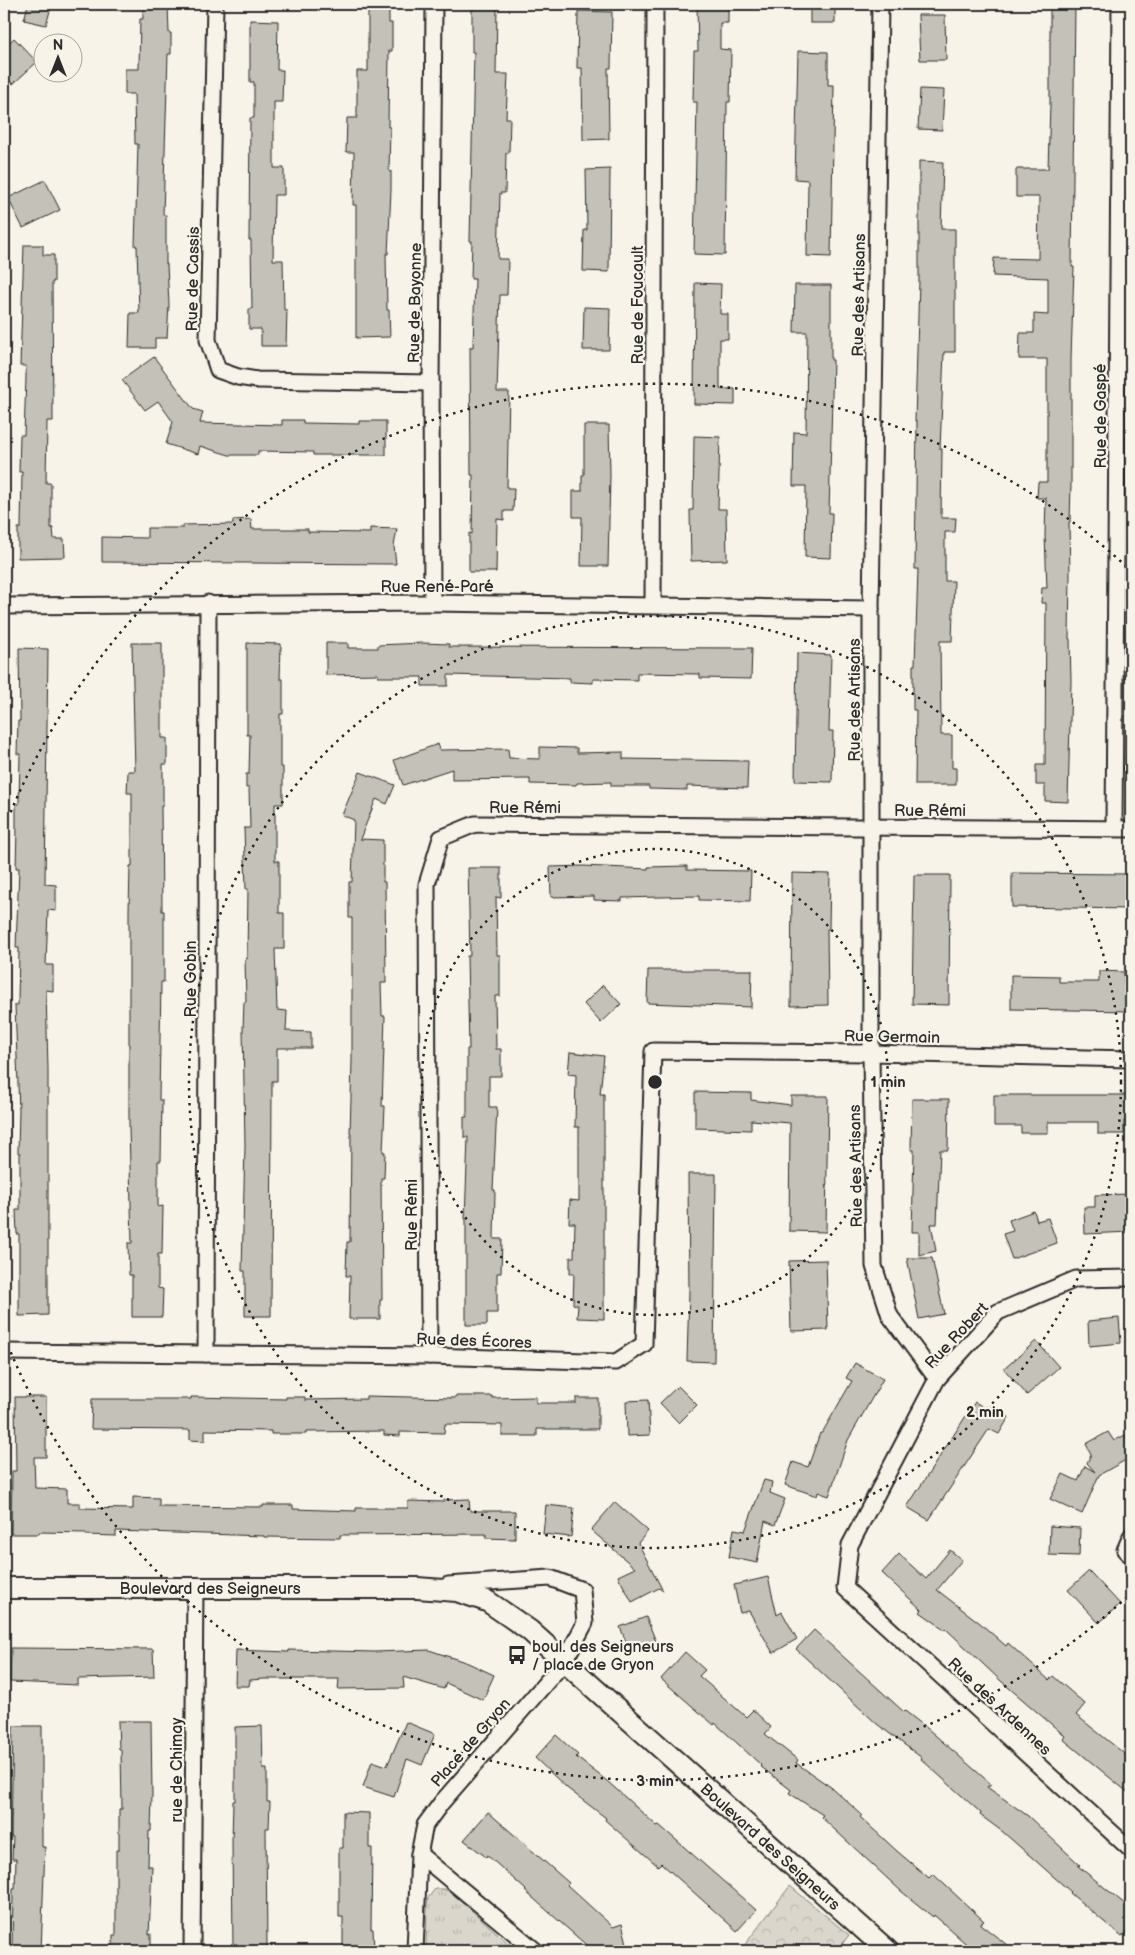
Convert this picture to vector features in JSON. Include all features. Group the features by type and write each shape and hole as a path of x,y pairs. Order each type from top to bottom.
{"street":[{"name":"Rue de Cassis","path":"215,4 208,340 218,370 238,377 257,380 431,382"},
{"name":"Rue de Bayonne","path":"432,603 431,382 434,4"},
{"name":"Rue de Foucault","path":"653,605 656,4"},
{"name":"Rue des Artisans","path":"880,4 871,609 871,1053 874,1266 890,1316 937,1379"},
{"name":"Rue de Gaspé","path":"1114,828 1120,4"},
{"name":"Rue René-Paré","path":"4,606 432,603 871,609"},
{"name":"Rue Gobin","path":"206,1354 208,604"},
{"name":"Rue Rémi","path":"430,1356 427,884 441,838 475,824 1131,829"},
{"name":"Rue des Écores","path":"4,1352 430,1356 616,1362 644,1344 653,1051"},
{"name":"Rue Germain","path":"653,1051 871,1053 1131,1059"},
{"name":"Rue Robert","path":"845,1588 850,1546 937,1379 998,1312 1076,1279 1131,1278"},
{"path":"1131,1536 1125,1550 1131,1556"},
{"name":"Boulevard des Seigneurs","path":"4,1588 416,1588 550,1578 582,1590 585,1623 564,1662"},
{"name":"Boulevard des Seigneurs","path":"416,1588 457,1591 487,1602 529,1630 888,1951"},
{"name":"Rue des Ardennes","path":"845,1588 1131,1850"},
{"name":"rue de Chimay","path":"192,1951 195,1589"},
{"name":"Place de Gryon","path":"415,1951 419,1854 425,1825 442,1802 564,1662"},
{"path":"419,1854 536,1951"}],"green space":[{"path":"790,1886 849,1935 837,1951 740,1951"},
{"path":"435,1889 451,1892 517,1951 426,1951 428,1898"}],"building":[{"path":"28,4 52,4 46,25 24,20"},
{"path":"143,4 168,4 169,33 171,33 171,54 168,54 163,215 166,215 166,264 169,305 167,338 155,338 155,348 129,348 130,313 139,313 137,246 135,246 138,144 135,144 134,94 125,94 125,69 139,69 140,19 143,19"},
{"path":"368,4 389,4 389,23 392,23 392,51 389,51 388,127 390,127 389,171 391,171 391,190 388,254 386,254 387,310 389,310 390,337 356,338 356,205 353,205 354,152 346,152 347,118 357,118 357,71 368,71"},
{"path":"472,4 497,4 496,74 508,74 506,118 510,118 509,153 506,153 505,193 500,193 498,259 508,259 507,295 500,295 497,392 509,392 507,488 514,488 513,511 504,511 504,520 497,519 496,572 469,572 469,533 472,534 473,475 471,475 470,347 473,347 475,279 471,279 472,241 470,241 474,52 472,52"},
{"path":"697,4 728,4 728,23 720,23 720,49 731,50 730,102 727,102 725,255 694,254 697,102 693,102 694,51 698,51"},
{"path":"810,4 835,4 835,23 810,23"},
{"path":"1050,4 1075,4 1072,267 1074,267 1069,522 1071,681 1068,802 1045,801 1045,785 1036,785 1036,765 1045,765 1046,603 1041,603 1042,588 1047,588 1046,498 1037,498 1038,482 1047,482 1047,359 1019,359 1020,333 1034,333 1034,314 1048,315 1048,278 993,276 994,258 1038,259 1039,197 1016,197 1016,169 1048,169"},
{"path":"578,11 612,12 611,68 608,68 609,139 583,140 582,68 577,68"},
{"path":"918,15 945,15 946,60 920,60"},
{"path":"250,20 278,21 277,70 283,70 282,102 274,102 274,168 284,168 284,195 274,195 273,260 283,260 284,310 287,310 286,346 261,346 261,329 249,329 249,309 252,309 251,240 249,240 250,118 254,118 254,82 250,82"},
{"path":"14,38 32,57 32,67 13,84 4,74 4,48"},
{"path":"798,51 828,52 828,85 834,85 831,257 807,256 808,180 795,179"},
{"path":"920,89 944,90 942,130 918,129"},
{"path":"919,161 943,162 941,229 955,229 955,352 944,352 940,449 942,449 941,518 956,518 955,532 945,532 945,581 954,581 952,641 940,641 941,735 952,735 952,768 956,768 956,785 915,785 916,710 913,710 913,665 915,665 918,569 915,569 917,421 915,421 919,280"},
{"path":"610,169 609,272 583,271 584,230 587,230 586,170"},
{"path":"45,180 60,210 23,228 8,198"},
{"path":"24,245 43,245 43,255 54,255 54,282 52,282 53,421 47,421 46,483 51,483 51,528 53,528 54,539 64,539 65,557 18,558 18,528 21,528 22,472 19,472 20,435 24,435 26,377 26,366 20,366"},
{"path":"695,283 721,284 720,314 728,314 728,339 720,339 720,389 735,389 735,405 694,404"},
{"path":"795,285 831,285 831,360 833,360 829,513 832,513 831,558 805,557 806,486 793,486 794,432 806,433 807,332 794,332"},
{"path":"584,307 610,308 609,350 583,350"},
{"path":"154,357 193,409 203,412 200,423 282,425 282,420 303,420 303,423 359,424 359,421 386,421 386,455 313,455 313,452 258,451 258,455 229,455 200,446 198,454 166,444 173,422 158,401 145,410 122,380"},
{"path":"584,425 609,425 608,566 581,566 582,517 573,517 573,491 582,491 582,475 584,475"},
{"path":"694,436 720,437 718,509 726,509 727,560 691,561 690,510 693,510"},
{"path":"251,519 252,529 308,529 308,532 370,533 370,528 397,529 394,546 396,564 102,562 102,537 147,538 147,528 183,528 183,525 233,524 233,520"},
{"path":"132,643 162,643 162,738 167,738 167,764 163,764 163,806 161,806 164,982 161,982 159,1100 162,1100 161,1161 158,1161 158,1207 163,1206 162,1254 158,1254 158,1288 163,1289 162,1317 132,1317 132,1275 129,1275 128,1243 132,1243 129,1127 129,911 130,866 132,866 132,793 127,793 128,771 135,771"},
{"path":"247,643 281,644 280,679 283,679 283,714 280,714 280,767 283,767 283,804 275,804 275,861 279,861 279,913 284,913 284,949 275,949 277,1010 287,1011 286,1031 311,1032 311,1048 277,1048 277,1081 272,1081 271,1316 245,1316 245,1271 242,1271 245,1145 243,1029 244,1002 246,1002 245,959 247,959 248,889 246,889 244,828 250,828 249,788 246,788 246,774 249,774 250,735 247,735"},
{"path":"326,643 348,643 348,648 378,648 378,645 423,643 449,644 449,647 752,648 751,679 700,678 700,674 637,673 637,680 593,679 593,683 570,682 570,678 448,675 448,686 422,686 422,677 378,677 378,674 326,675"},
{"path":"19,648 48,649 45,884 56,885 56,911 48,910 46,965 53,965 53,991 46,990 48,1069 48,1315 19,1316 19,1234 17,1234 16,1210 20,1210 20,1153 18,1153 19,1110 15,1005 18,1005 19,948 16,948 19,868 16,868 16,804 19,804 20,754 17,754 18,721 20,721"},
{"path":"797,653 831,655 829,731 833,731 832,782 795,781"},
{"path":"438,744 440,750 508,749 509,758 540,759 540,747 577,748 577,753 623,752 623,759 748,761 747,788 687,786 687,790 649,789 649,786 611,786 611,782 577,783 576,785 530,784 530,779 452,780 452,769 403,785 394,760"},
{"path":"360,772 395,785 387,804 376,799 360,839 383,840 383,882 385,882 386,983 381,983 382,1016 385,1016 382,1106 385,1106 383,1152 385,1152 384,1178 381,1178 382,1300 380,1300 380,1319 349,1319 350,1276 346,1276 347,1242 350,1242 352,1061 352,918 349,918 349,882 352,882 354,820 342,815"},
{"path":"583,866 648,869 648,867 687,866 687,870 751,871 750,901 699,900 699,896 622,898 622,901 594,900 594,896 551,897 550,867"},
{"path":"468,868 501,868 501,898 496,897 497,955 500,955 500,996 495,996 496,1049 501,1049 501,1076 489,1076 489,1107 497,1107 493,1190 495,1190 494,1239 502,1239 501,1273 497,1273 497,1313 487,1313 487,1325 466,1325 465,1219 468,1137 464,1137 464,1117 467,1117 467,1049 469,1049 467,956 470,956"},
{"path":"792,873 830,874 829,929 827,929 828,1005 791,1006"},
{"path":"1012,873 1131,874 1131,909 1012,907"},
{"path":"914,875 950,875 949,1005 912,1004"},
{"path":"648,970 752,970 751,1007 647,1003"},
{"path":"1099,971 1124,972 1124,983 1131,984 1131,1011 1011,1009 1011,975 1059,976 1059,982 1099,982"},
{"path":"603,985 621,1004 601,1023 584,1004"},
{"path":"570,1052 604,1056 600,1094 604,1094 604,1319 577,1318 578,1305 573,1304 574,1273 570,1273 570,1257 574,1257 575,1223 569,1223 570,1200 579,1201 579,1127 575,1127 576,1075 568,1074"},
{"path":"695,1092 751,1093 751,1100 791,1105 791,1096 828,1096 826,1232 789,1231 790,1123 751,1120 751,1130 695,1128"},
{"path":"994,1095 1131,1095 1131,1121 1124,1121 1124,1134 1098,1134 1098,1122 1048,1122 1048,1133 1021,1133 1021,1126 994,1126"},
{"path":"912,1099 949,1099 948,1150 940,1150 937,1224 931,1224 936,1251 919,1255 919,1232 912,1232 914,1150 911,1150"},
{"path":"688,1174 716,1174 714,1362 687,1361 689,1291"},
{"path":"1131,1194 1131,1232 1085,1234 1084,1207 1095,1207 1095,1195"},
{"path":"1034,1211 1037,1221 1048,1218 1057,1243 1012,1259 1003,1234 1013,1231 1009,1220"},
{"path":"907,1258 932,1258 944,1314 919,1319"},
{"path":"826,1260 828,1330 791,1331 789,1261"},
{"path":"1119,1318 1121,1343 1089,1346 1088,1321"},
{"path":"1036,1341 1059,1367 1027,1395 1004,1369"},
{"path":"855,1363 883,1379 848,1440 829,1496 818,1492 817,1496 785,1485 793,1462 808,1467 820,1433 822,1433 852,1381 846,1378"},
{"path":"678,1386 697,1405 679,1423 660,1403"},
{"path":"366,1396 536,1397 536,1403 576,1403 576,1398 598,1398 598,1429 537,1429 537,1436 502,1436 502,1425 445,1424 444,1433 400,1432 400,1436 384,1435 384,1431 271,1434 271,1431 205,1430 205,1441 190,1440 190,1430 91,1429 92,1399 191,1399 191,1397 286,1399 286,1397 305,1397 305,1400 366,1399"},
{"path":"15,1397 46,1397 46,1457 34,1457 35,1488 67,1489 67,1503 80,1503 80,1508 133,1509 133,1497 159,1498 159,1506 263,1507 263,1505 293,1505 293,1509 356,1511 356,1508 408,1508 408,1501 444,1502 444,1500 469,1499 470,1511 515,1511 515,1539 486,1538 486,1534 340,1535 340,1538 116,1531 116,1536 39,1532 39,1534 11,1534 12,1471 16,1471"},
{"path":"648,1400 650,1435 627,1436 626,1401"},
{"path":"975,1402 988,1410 991,1406 1009,1417 999,1434 989,1429 929,1520 907,1507"},
{"path":"1108,1432 1114,1441 1125,1435 1131,1446 1131,1457 1099,1475 1082,1514 1050,1499 1063,1474 1078,1481 1085,1466 1095,1472 1087,1463 1091,1454 1086,1444"},
{"path":"764,1480 772,1482 770,1493 785,1499 775,1525 765,1521 757,1563 729,1557 734,1529 745,1531"},
{"path":"615,1502 648,1531 638,1543 663,1591 659,1588 632,1602 618,1576 635,1568 591,1530"},
{"path":"546,1505 574,1508 571,1537 543,1534"},
{"path":"1050,1526 1080,1528 1079,1556 1049,1555"},
{"path":"950,1550 962,1560 937,1590 1006,1646 1008,1643 1049,1680 1053,1676 1085,1704 1076,1715 1131,1759 1131,1795 1063,1739 1065,1736 1001,1681 945,1628 920,1612 922,1610 882,1573 899,1554 926,1579"},
{"path":"1089,1571 1120,1604 1099,1623 1068,1590"},
{"path":"768,1577 777,1615 782,1612 797,1639 773,1653 749,1611 740,1613 734,1585"},
{"path":"646,1617 657,1644 631,1654 620,1627"},
{"path":"814,1630 904,1712 928,1729 991,1784 987,1787 1028,1816 1080,1865 1078,1866 1131,1909 1131,1927 1122,1937 1003,1832 980,1815 981,1813 922,1758 877,1724 796,1649"},
{"path":"11,1648 153,1649 154,1677 78,1679 78,1685 10,1682"},
{"path":"236,1650 375,1652 429,1650 468,1663 494,1675 483,1700 446,1683 444,1689 403,1677 404,1688 338,1689 339,1679 264,1679 250,1680 249,1686 235,1686"},
{"path":"685,1652 705,1670 699,1676 746,1717 753,1710 771,1727 765,1734 798,1760 796,1763 832,1788 862,1815 860,1817 929,1878 933,1874 984,1921 980,1924 1015,1951 974,1951 934,1915 933,1917 901,1891 821,1817 823,1815 789,1793 791,1790 760,1766 715,1723 714,1725 661,1679"},
{"path":"118,1721 151,1721 152,1794 148,1866 152,1866 149,1935 151,1934 151,1951 113,1951 113,1935 116,1935 116,1850 119,1850 119,1809 122,1809 121,1749 119,1749"},
{"path":"406,1722 435,1734 422,1765 407,1759 394,1797 363,1787 372,1761 387,1766"},
{"path":"13,1726 42,1726 42,1847 45,1847 41,1951 12,1951 13,1889 15,1889 16,1859 12,1859 13,1837 11,1837"},
{"path":"262,1726 263,1769 267,1769 267,1802 270,1802 269,1828 266,1828 267,1951 233,1951 232,1840 233,1801 235,1801 235,1727"},
{"path":"556,1735 578,1755 576,1757 607,1781 657,1826 659,1825 756,1910 737,1931 661,1863 658,1866 605,1820 606,1818 567,1788 535,1758"},
{"path":"343,1812 369,1813 369,1848 372,1848 371,1929 373,1929 374,1951 343,1951 343,1917 339,1917 339,1848 343,1848"},
{"path":"488,1812 569,1883 567,1885 613,1927 622,1924 629,1951 593,1951 487,1855 486,1857 464,1840"}],"place":[{"name":"boul. des Seigneurs / place de Gryon","path":"517,1655"}]}
